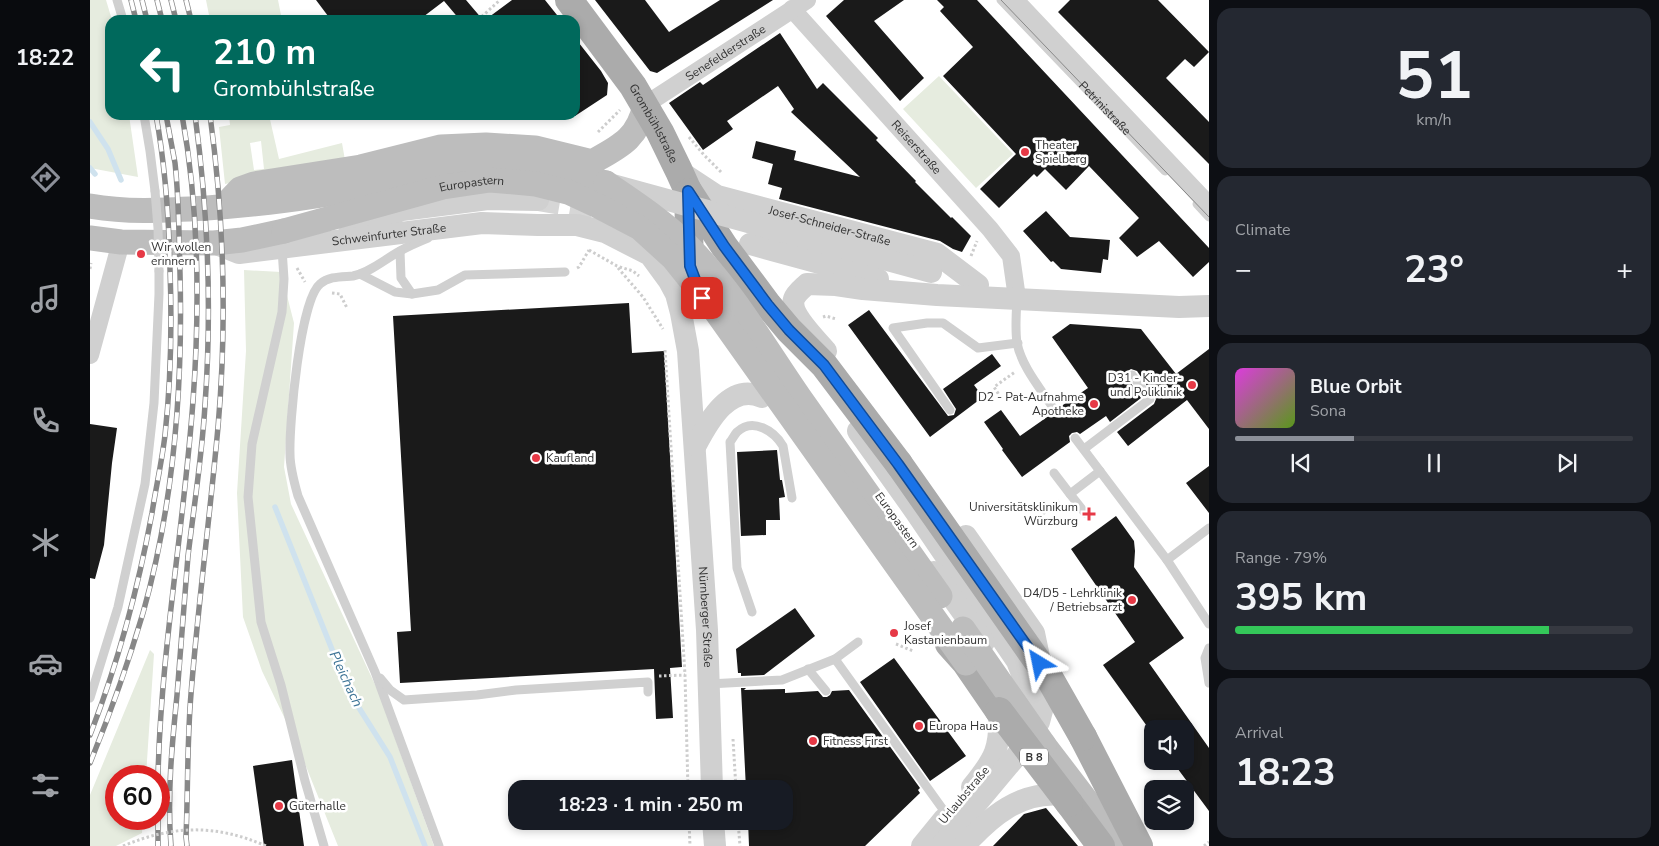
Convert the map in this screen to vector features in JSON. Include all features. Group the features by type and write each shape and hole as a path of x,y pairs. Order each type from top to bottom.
{"main road":[{"name":"Grombühlstraße","path":"569,0 633,86 632,108 665,141 684,181 679,274"},
{"path":"224,206 240,189 254,184 361,167 441,146 486,145 535,148 592,162 627,141 640,122 632,108"},
{"name":"Europastern","path":"224,206 332,194 440,167 489,162 538,166 606,183 649,213 686,245 717,279 754,329 1034,746"},
{"name":"Europastern","path":"121,242 214,243 242,240 286,247 443,187 490,180 536,184 568,192 640,228 673,258 717,313 999,711 1066,799"},
{"name":"Europastern","path":"684,181 724,246 793,323 898,464 1050,679 1083,737 1139,846"},
{"name":"B 8","path":"90,206 120,209 176,210 224,206"},
{"name":"B 8","path":"90,238 121,242"},
{"name":"Europastern","path":"679,274 708,313 768,405 875,554 910,601 966,663"},
{"name":"B 8","path":"1034,746 1121,846"},
{"name":"B 8","path":"1066,799 1101,846"}],"street":[{"name":"Petrinistraße","path":"1015,0 1209,206"},
{"name":"Senefelderstraße","path":"632,108 799,5"},
{"name":"Reiserstraße","path":"799,5 990,229 1010,256 1017,298"},
{"name":"Josef-Schneider-Straße","path":"684,181 717,196 937,254 978,285"},
{"name":"Europastern","path":"606,183 931,272"},
{"name":"Europastern","path":"328,243 402,210 488,199 538,200"},
{"name":"Schweinfurter Straße","path":"286,247 482,223 538,226 577,225 605,232 650,255 679,274"},
{"path":"90,355 121,242"},
{"path":"750,244 936,295"},
{"name":"Josef-Schneider-Straße","path":"931,272 1017,298"},
{"name":"Nürnberger Straße","path":"679,274 697,299 688,350 696,445 711,780"},
{"path":"793,323 793,301 807,284 936,295"},
{"name":"Josef-Schneider-Straße","path":"936,295 1179,307 1209,306"},
{"name":"Europastern","path":"793,323 1017,661 1026,681 1028,721"},
{"name":"Europastern","path":"793,323 854,384 1008,594 1034,633 1044,681 1044,703 1034,746 1008,768"},
{"name":"Europastern","path":"754,329 883,501 1002,669 1016,690 1028,721 1034,746"},
{"path":"696,445 704,429 722,404 744,394 751,393 768,405"},
{"name":"Urlaubstraße","path":"922,846 992,760 996,752 1000,732 999,711"},
{"name":"Urlaubstraße","path":"940,846 1008,768"},
{"path":"964,846 992,817 1013,804 1047,794 1066,799"}],"lane":[{"path":"117,0 122,15"},
{"name":"Petrinistraße","path":"1001,0 1209,217"},
{"path":"90,698 118,607 145,484 154,403 159,294 158,228 145,120"},
{"path":"439,846 375,672 298,496 292,477 290,454 300,339 313,292 321,283 332,278 360,274 400,250 445,228"},
{"path":"286,247 282,312 252,444 248,497 261,622 281,685 305,781 324,846"},
{"path":"400,250 401,278 412,294"},
{"path":"360,274 395,292 412,294 438,290 465,275 565,272"},
{"path":"1017,298 1015,321 1018,343 1026,364 1055,411"},
{"path":"950,410 893,328 927,323 943,323 978,348 1018,343"},
{"path":"1084,448 1150,399 1132,375"},
{"path":"752,612 737,568 730,442 736,432 747,427 760,427 772,432 778,439 783,446 792,498"},
{"path":"1076,438 1167,560 1209,624"},
{"path":"1070,494 1100,471"},
{"path":"1054,473 1085,514"},
{"path":"1167,560 1209,528"},
{"path":"708,684 782,680 835,659 858,642"},
{"path":"1209,648 1205,658 1209,683"},
{"path":"835,659 947,815"},
{"path":"808,669 826,691"},
{"path":"375,672 390,690 404,700 477,695 516,690 648,682 648,692"}],"path":[{"path":"484,15 500,0"},
{"path":"604,128 632,108"},
{"path":"704,155 718,169"},
{"path":"286,247 313,292 340,294 347,308"},
{"path":"565,272 579,267 589,250 617,266 633,271 640,277"},
{"path":"90,269 91,262"},
{"path":"617,266 643,297 664,332 660,316"},
{"path":"665,342 685,675 688,780"},
{"path":"1002,398 994,388 1026,364"},
{"path":"1035,520 1051,508"},
{"path":"896,644 913,651"},
{"path":"648,682 657,676 685,675"},
{"path":"124,846 164,832 186,829 229,833 266,846"},
{"path":"689,830 690,846"},
{"path":"739,830 740,846"},
{"path":"1204,846 1209,842"}],"shaded area":[{"path":"90,0 106,0 110,15 105,15 105,120 130,120 138,177 90,168"},
{"path":"206,0 278,0 281,15 209,15"},
{"path":"939,76 1013,154 976,188 903,109"},
{"path":"230,120 270,120 279,159 342,143 345,160 225,184 219,127 230,125","holes":["261,141 264,169 254,170 250,143"]},
{"path":"244,270 281,272 294,323 284,467 291,504 378,691 434,846 338,846 297,744 262,671 243,617 237,493 246,351"},
{"path":"150,650 154,654 147,765 105,765 105,830 142,830 142,833 116,846 90,846 90,795"}],"building":[{"path":"316,0 466,0 479,15 456,15 444,1 426,15 327,15"},
{"path":"512,0 545,0 557,15 492,15"},
{"path":"595,0 645,0 669,32 720,0 773,0 657,73 650,71"},
{"path":"844,0 904,0 874,21 924,78 900,101 826,16"},
{"path":"937,0 977,0 1209,248 1209,262 1193,277 1159,241 1137,257 1119,238 1139,218 1089,166 1066,190 1045,169 1037,177 1034,174 999,208 980,189 1016,154 943,76 973,47 940,11 944,7"},
{"path":"1070,0 1158,0 1209,52 1194,67 1185,59 1166,78 1209,122 1209,164 1058,12"},
{"path":"780,33 817,89 823,83 878,138 876,140 915,182 971,236 962,252 940,241 779,199 782,188 768,184 773,164 752,158 756,141 796,151 794,160 860,177 791,112 794,109 778,86 727,121 733,129 703,150 669,103 700,82 703,85"},
{"path":"580,44 608,83 607,95 580,113"},
{"path":"1046,211 1070,237 1110,240 1108,260 1103,259 1101,273 1061,269 1053,261 1051,262 1023,231"},
{"name":"Kaufland","path":"629,303 632,353 664,351 682,667 670,668 673,718 656,719 654,669 400,683 397,632 411,631 393,316"},
{"path":"869,310 948,416 954,415 956,409 943,389 992,354 1001,366 974,385 983,397 930,437 848,325"},
{"path":"1070,324 1141,329 1176,374 1209,349 1209,429 1187,400 1128,446 1117,432 1154,404 1156,399 1137,371 1131,369 1126,372 1126,376 1141,398 1110,422 1106,416 1080,434 1077,432 1072,433 1069,436 1070,442 1022,477 984,422 1001,410 1020,436 1050,415 1059,416 1060,407 1088,388 1052,337"},
{"path":"90,424 117,428 104,545 95,579 90,578"},
{"path":"777,450 780,480 782,480 785,497 779,498 780,520 766,520 766,535 741,536 737,452"},
{"path":"1209,466 1209,513 1186,483"},
{"path":"1116,516 1134,541 1134,567 1184,638 1149,663 1189,720 1144,720 1144,722 1103,665 1135,642 1071,549"},
{"path":"795,608 815,636 764,675 741,676 741,673 738,673 736,649"},
{"name":"Europa Haus","path":"894,658 966,756 930,781 860,682"},
{"name":"Fitness First","path":"741,688 746,688 744,690 785,689 785,693 818,691 823,697 830,695 832,691 849,690 920,788 918,790 920,793 865,846 749,846 748,830 793,830 793,780 746,780"},
{"path":"1194,727 1209,748 1209,811 1194,791 1194,780 1186,780 1179,770 1194,770"},
{"name":"Güterhalle","path":"292,760 304,846 264,846 253,766"},
{"path":"1046,808 1078,846 993,846 1024,814"}],"waterway":[{"name":"Pleichach","path":"90,122 108,149 121,180"},
{"name":"Pleichach","path":"90,168 95,174"},
{"name":"Pleichach","path":"275,507 349,692 390,757 425,846"}],"tunnel":[{"path":"538,200 596,210"}],"tram line":[{"path":"1001,0 1209,217"}],"railway":[{"path":"131,0 135,15"},
{"path":"142,0 146,15"},
{"path":"157,0 161,15"},
{"path":"171,0 175,15"},
{"path":"186,0 190,15"},
{"path":"90,735 110,681 134,598 152,513 165,435 170,373 171,290 166,192 157,120"},
{"path":"90,763 105,726 143,613 154,571 169,487 178,402 181,316 177,190 175,163 167,120"},
{"path":"158,765 163,682 189,448 197,329 195,221 188,150 183,120"},
{"path":"171,846 170,789 172,751 188,556 202,443 207,369 208,260 196,120"},
{"path":"187,846 188,748 191,694 218,427 223,349 221,232 211,120"},
{"path":"158,830 158,846"}],"place":[{"name":"Theater Spielberg","path":"1025,152"},
{"name":"Wir wollen erinnern","path":"141,254"},
{"name":"D31 - Kinder- und Poliklinik","path":"1192,385"},
{"name":"D2 - Pat-Aufnahme Apotheke","path":"1094,404"},
{"name":"Kaufland","path":"536,458"},
{"name":"Universitätsklinikum Würzburg","path":"1089,514"},
{"name":"D4/D5 - Lehrklinik / Betriebsarzt","path":"1132,600"},
{"name":"Josef Kastanienbaum","path":"894,633"},
{"name":"Europa Haus","path":"919,726"},
{"name":"Fitness First","path":"813,741"},
{"name":"Güterhalle","path":"279,806"}],"route":[{"path":"702,298 690,266 688,191 724,246 768,305 789,330 824,365 898,464 1039,663"}]}
